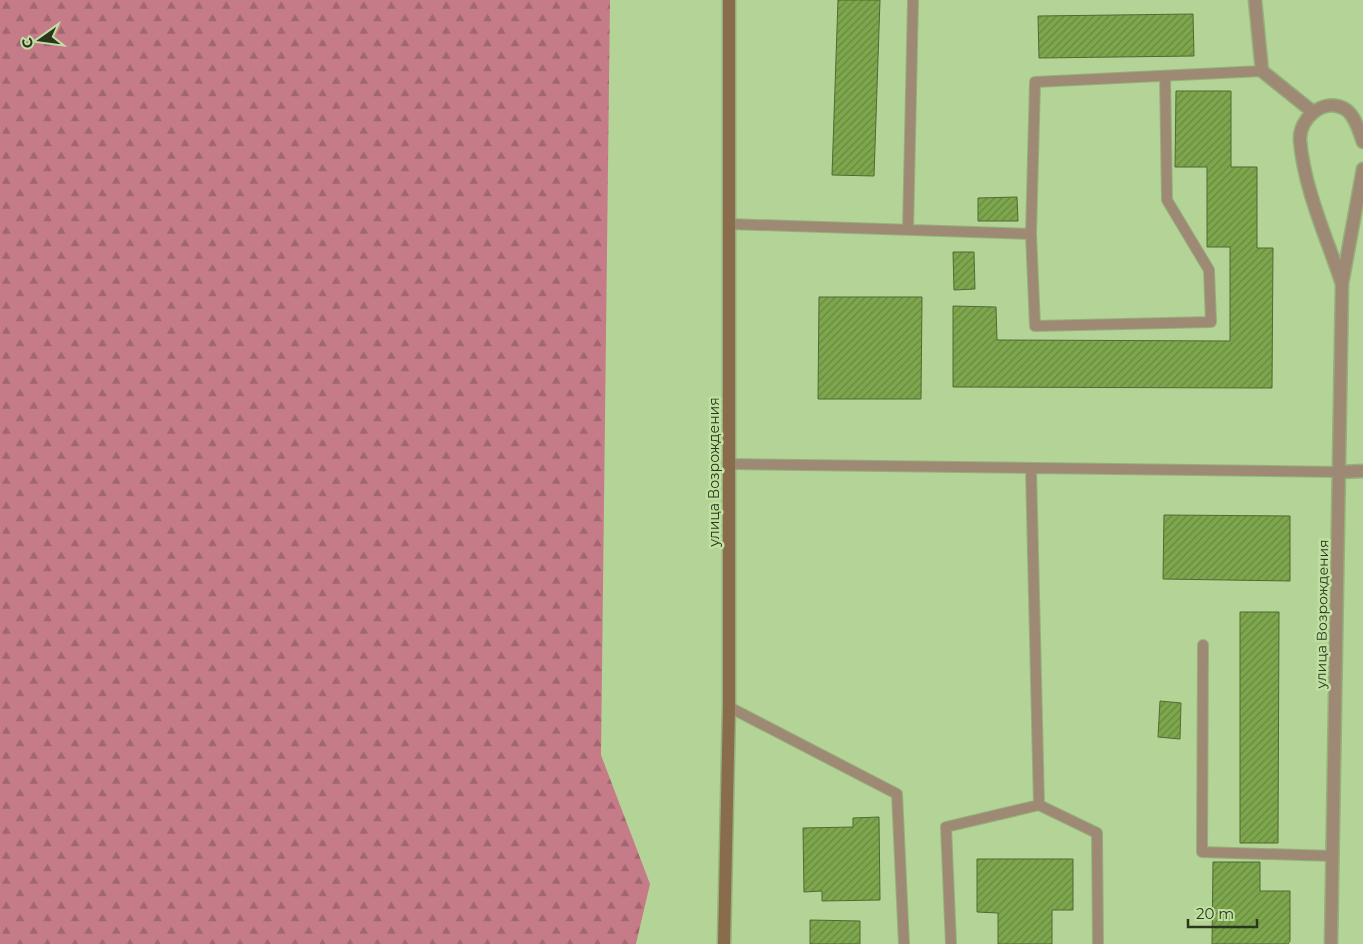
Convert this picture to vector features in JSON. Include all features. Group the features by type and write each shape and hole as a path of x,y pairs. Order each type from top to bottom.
{"street":[{"name":"улица Возрождения","path":"724,944 729,707 729,0"},
{"path":"1255,0 1262,72 1313,112 1321,106 1331,105 1345,109 1354,120 1363,142"},
{"name":"улица Возрождения","path":"1313,112 1304,122 1300,137 1303,166 1342,284"},
{"name":"улица Возрождения","path":"1331,944 1342,284 1363,169"},
{"path":"1339,472 1363,471"}],"lane":[{"path":"908,230 913,0"},
{"path":"1164,76 1167,200 1209,270 1211,322 1035,326 1031,234 1035,82 1164,76 1262,72"},
{"path":"729,224 1031,234"},
{"path":"730,464 1339,472"},
{"path":"1031,469 1039,805"},
{"path":"1203,645 1202,852 1333,856"},
{"path":"729,707 897,794 904,944"},
{"path":"951,944 946,827 1039,805 1097,833 1098,944"}],"green space":[{"path":"0,0 610,0 601,755 650,884 636,944 0,944"}],"building":[{"path":"838,0 880,0 874,176 832,175"},
{"path":"1193,14 1194,56 1039,58 1038,16"},
{"path":"1176,91 1231,91 1231,167 1257,167 1257,248 1273,248 1272,388 953,387 953,306 996,307 997,340 1230,341 1230,247 1207,247 1207,167 1175,167"},
{"path":"1017,197 1018,221 978,221 978,198"},
{"path":"953,252 974,252 975,289 954,290"},
{"path":"819,297 922,297 921,399 818,399"},
{"path":"1164,515 1290,516 1290,581 1163,579"},
{"path":"1240,612 1279,612 1278,843 1240,843"},
{"path":"1160,701 1181,703 1180,739 1158,737"},
{"path":"879,817 880,900 822,901 822,891 804,892 803,828 853,827 853,818"},
{"path":"977,859 1073,859 1073,910 1052,910 1052,944 998,944 998,913 977,912"},
{"path":"1213,862 1260,862 1260,891 1290,891 1290,941 1288,944 1212,944"},
{"path":"810,920 860,921 860,944 810,944"}]}
